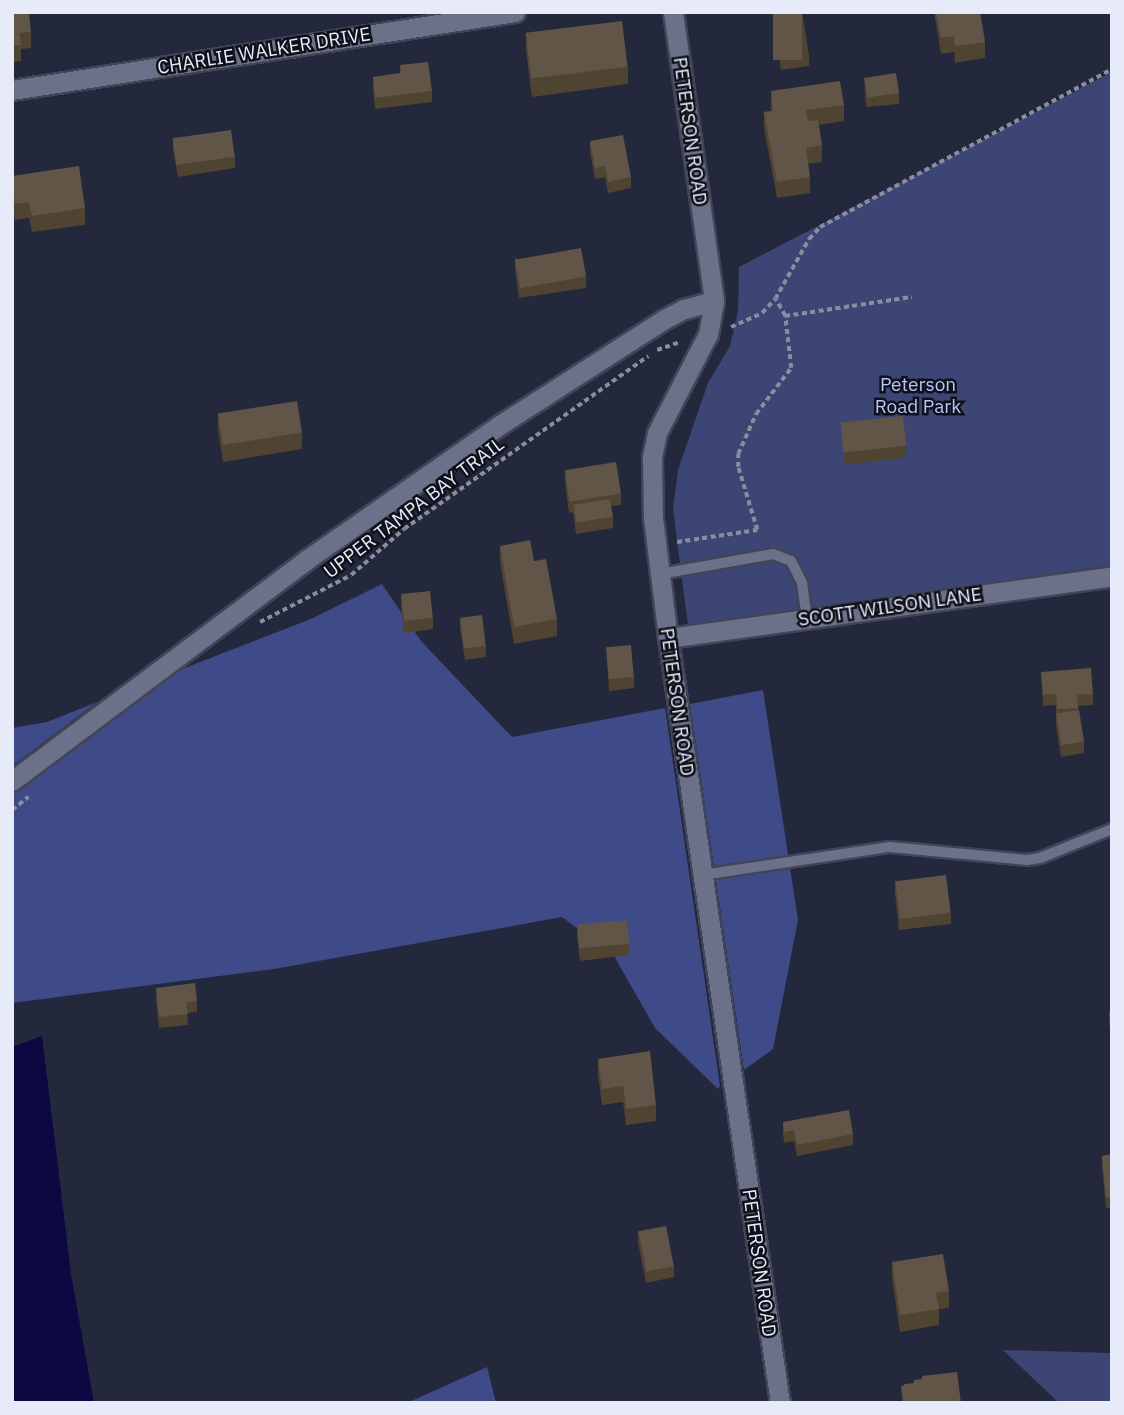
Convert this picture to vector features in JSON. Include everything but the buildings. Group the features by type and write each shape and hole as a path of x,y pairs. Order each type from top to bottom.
{"street":[{"name":"CHARLIE WALKER DRIVE","path":"12,90 516,12"},
{"name":"PETERSON ROAD","path":"673,12 714,300 708,334 657,433 652,457 652,498 668,638 780,1403"},
{"path":"12,781 306,560 498,426 663,320 684,309 714,300"},
{"name":"SCOTT WILSON LANE","path":"668,638 1112,576"}],"lane":[{"path":"660,574 773,554 790,561 802,583 807,618"},
{"path":"702,875 890,847 1027,860 1040,858 1112,830"}],"path":[{"name":"UPPER TAMPA BAY TRAIL","path":"258,624 351,575 404,529 658,349 745,322 762,313 775,299 809,240 820,227 1112,69"},
{"path":"785,316 912,298"},
{"path":"675,542 757,530 738,467 738,454 756,414 791,368 785,316 775,299"},
{"path":"12,810 34,792"}],"green space":[{"name":"Peterson Road Park","path":"1112,72 1112,565 688,626 673,509 678,470 708,383 730,346 738,311 739,267"},
{"path":"1003,1350 1112,1353 1112,1403 1059,1403"}],"shaded area":[{"path":"382,584 421,641 512,737 665,708 720,1086 718,1089 655,1028 614,956 562,917 274,969 12,1003 12,795 177,671 311,619"},
{"path":"763,690 798,920 773,1049 744,1070 690,704"},
{"path":"97,702 12,766 12,728 47,722"},
{"path":"42,1036 71,1274 94,1403 12,1403 12,1047"},
{"path":"487,1367 496,1403 409,1403 409,1402"}]}
